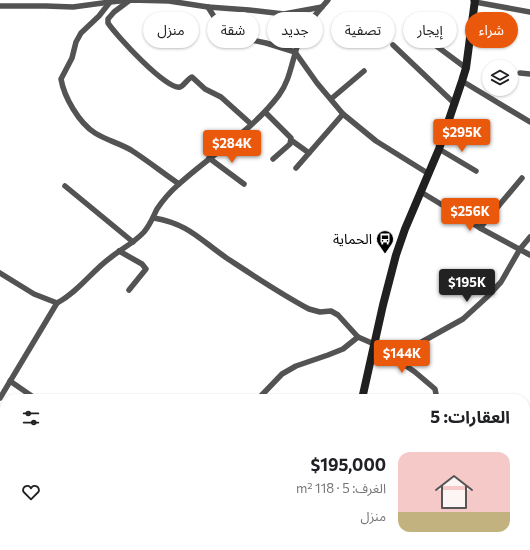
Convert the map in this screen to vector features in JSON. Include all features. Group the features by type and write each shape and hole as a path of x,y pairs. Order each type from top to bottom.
{"main road":[{"path":"363,394 396,255 405,229 439,150 456,104 466,68 474,1"}],"street":[{"path":"0,6 73,7 86,2 130,0 169,1 208,8 249,10 284,14 322,7"},
{"path":"130,0 114,12 108,19 108,23 150,69 163,81 178,87 192,77 205,89 221,97 251,124"},
{"path":"2,394 57,302 70,295 108,259 133,242 143,233 154,218 162,201 179,184 265,112 285,85 293,64 295,52 306,26 328,0"},
{"path":"474,1 530,12"},
{"path":"110,2 99,16 81,33 76,42 72,58 61,79 64,92 71,105 88,127 96,133 143,158 179,184"},
{"path":"208,8 218,23 232,34 295,52 343,114 376,141 429,174"},
{"path":"395,47 456,104"},
{"path":"439,48 466,68"},
{"path":"331,99 364,71"},
{"path":"520,73 530,74"},
{"path":"462,81 530,120"},
{"path":"265,112 290,136 291,140 309,153"},
{"path":"296,168 343,114"},
{"path":"273,159 287,147 291,140"},
{"path":"439,150 476,171"},
{"path":"209,158 244,184"},
{"path":"480,228 522,178"},
{"path":"65,186 133,242"},
{"path":"421,192 480,228 530,255"},
{"path":"154,218 168,220 189,229 212,248 279,292 309,309 320,312 331,311 338,315 358,337 374,344 415,372 435,389 436,394"},
{"path":"397,359 409,348 459,321 472,311 501,282 520,249 530,237"},
{"path":"119,251 142,264 146,269 129,290"},
{"path":"0,273 34,294 57,302"},
{"path":"263,394 282,374 296,366 328,356 343,349 358,337"},
{"path":"10,381 29,394"}],"place":[{"name":"الحماية","path":"385,254"}]}
